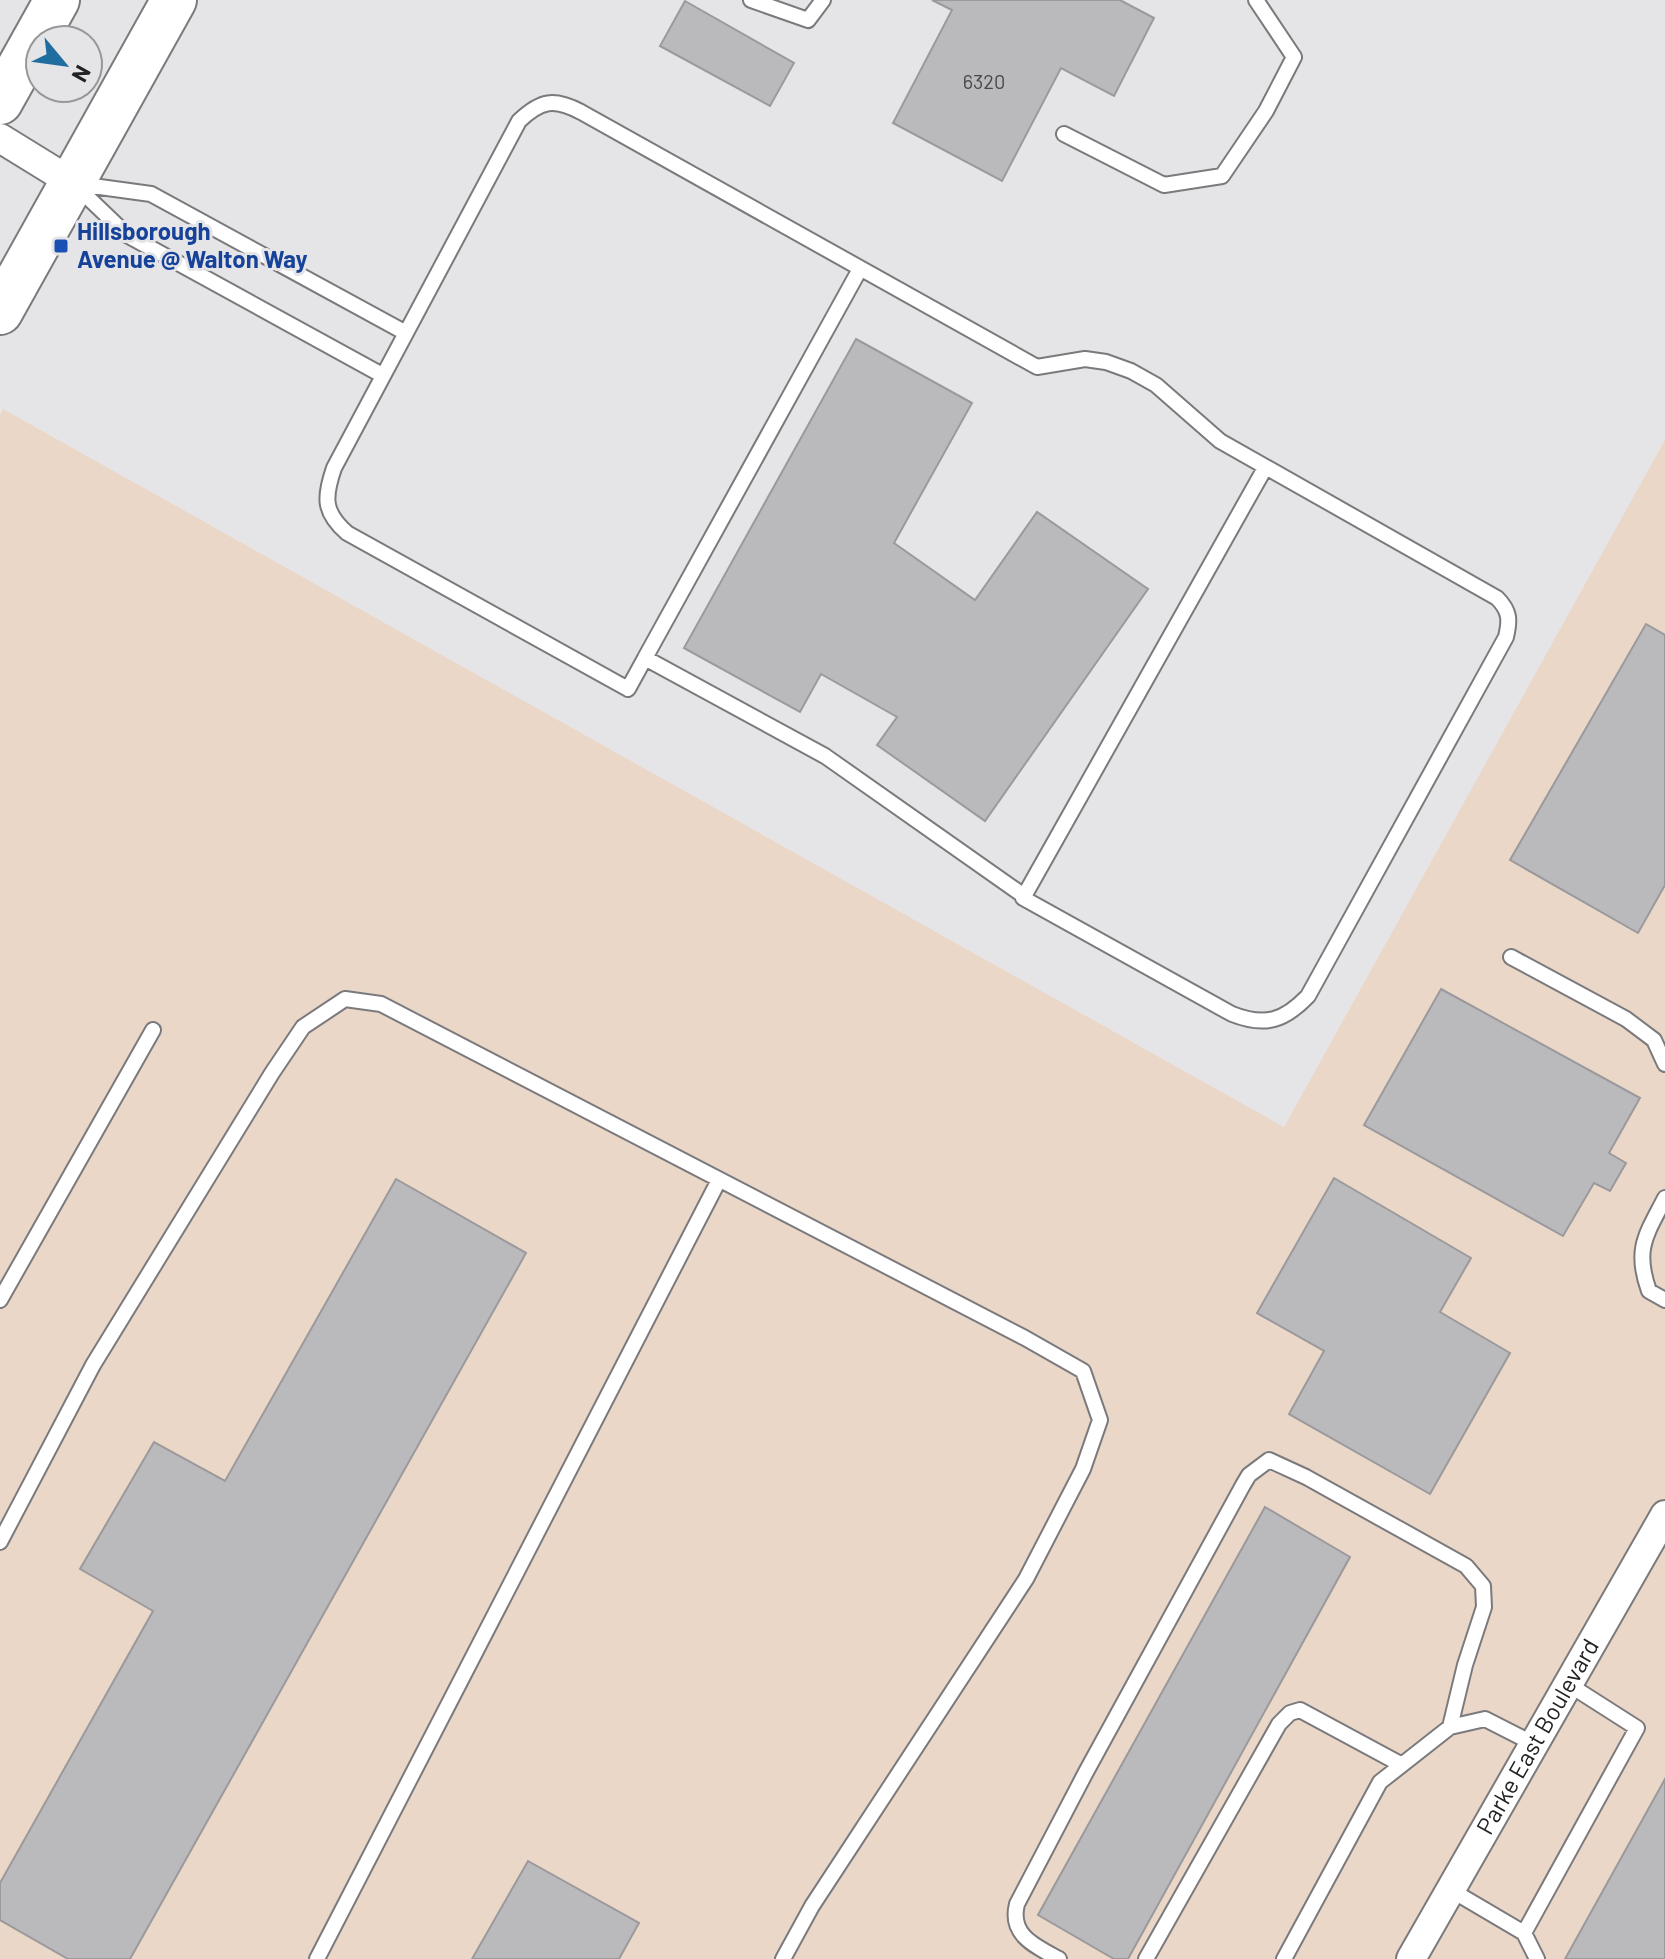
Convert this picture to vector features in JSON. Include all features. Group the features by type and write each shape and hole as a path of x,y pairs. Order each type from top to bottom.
{"main road":[{"path":"0,102 57,0"},
{"path":"0,312 174,0"}],"street":[{"path":"0,138 73,183"},
{"name":"Parke East Boulevard","path":"1411,1959 1665,1515"}],"lane":[{"path":"751,0 808,20 823,0"},
{"path":"1064,134 1164,185 1222,176 1266,111 1294,57 1256,0"},
{"path":"645,658 825,756 1024,896 1232,1014 1249,1021 1283,1017 1308,996 1506,637 1510,620 1505,606 1497,598 1220,441 1156,385 1131,371 1085,359 1037,367 581,112 563,103 546,103 531,109 519,121 334,468 326,490 333,521 347,533 628,689 645,658 860,269"},
{"path":"73,183 151,194 406,333"},
{"path":"73,183 127,235 382,375"},
{"path":"1024,896 1265,468"},
{"path":"1511,957 1626,1019 1654,1040 1665,1064"},
{"path":"0,1542 93,1365 272,1073 303,1027 345,999 381,1004 1083,1371 1100,1420 1083,1469 1026,1579 821,1893 783,1959"},
{"path":"0,1300 153,1030"},
{"path":"317,1959 719,1180"},
{"path":"1665,1198 1643,1243 1641,1268 1649,1291 1665,1300"},
{"path":"1059,1959 1031,1944 1020,1931 1014,1917 1017,1904 1093,1758 1243,1485 1249,1475 1269,1460 1466,1566 1483,1586 1484,1607 1465,1665 1450,1727"},
{"path":"1524,1933 1637,1728 1568,1684"},
{"path":"1146,1959 1279,1724 1290,1713 1300,1710 1402,1765"},
{"path":"1284,1959 1380,1782 1450,1727 1485,1719 1534,1744"},
{"path":"1451,1890 1524,1933 1537,1959"}],"shaded area":[{"path":"3,409 1284,1127 1665,440 1665,1959 0,1959 0,415"}],"building":[{"path":"932,0 1120,0 1154,18 1114,96 1061,68 1002,181 893,123 952,10"},
{"path":"685,1 794,63 770,106 660,46"},
{"path":"856,339 972,403 894,543 975,600 1037,512 1148,589 985,821 877,745 897,717 821,674 800,712 684,648"},
{"path":"1646,624 1665,635 1665,885 1638,933 1510,860"},
{"path":"1441,989 1640,1098 1609,1153 1626,1163 1610,1191 1594,1183 1563,1236 1364,1125"},
{"path":"1334,1178 1471,1258 1440,1312 1510,1353 1430,1494 1289,1414 1324,1351 1257,1313"},
{"path":"396,1179 526,1253 130,1959 68,1959 0,1920 0,1883 153,1611 80,1569 154,1442 225,1481"},
{"path":"1265,1507 1350,1557 1128,1959 1114,1959 1038,1915"},
{"path":"1665,1779 1665,1959 1565,1959"},
{"path":"528,1861 639,1923 619,1959 472,1959"}],"place":[{"name":"Hillsborough Avenue @ Walton Way","path":"61,246"}]}
